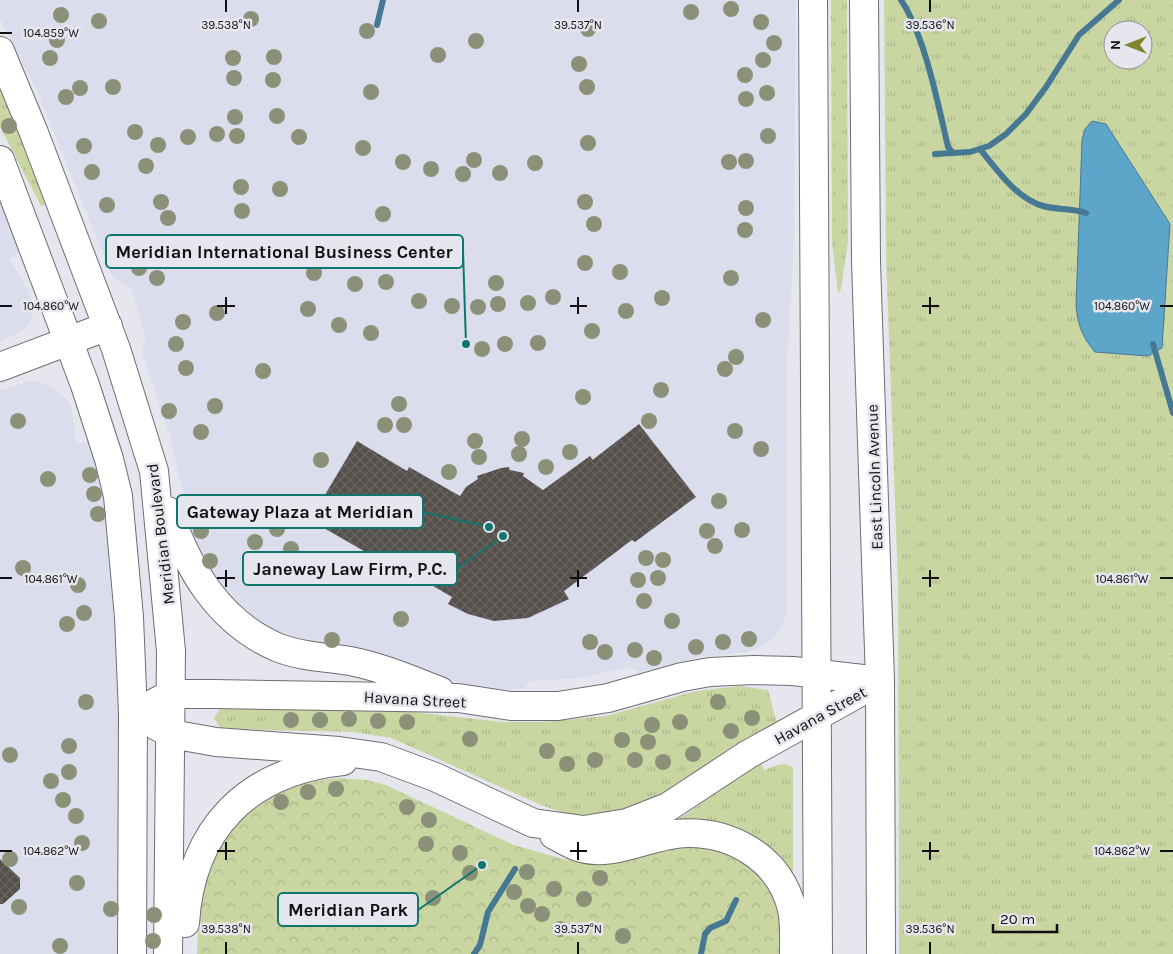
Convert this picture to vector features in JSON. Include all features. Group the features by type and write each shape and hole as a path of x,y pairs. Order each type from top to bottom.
{"main road":[{"path":"813,0 818,954"},
{"name":"East Lincoln Avenue","path":"864,0 866,262 880,681 880,954"},
{"name":"Meridian Boulevard","path":"0,51 34,133 108,326 139,417 154,471 168,607 171,694 168,954"},
{"path":"0,160 96,419 118,496 129,617 133,714 132,954"},
{"path":"0,367 108,326"},
{"path":"154,471 174,531 193,571 213,600 246,628 279,648 304,655 368,666 458,698"},
{"name":"Havana Street","path":"133,714 171,694 458,698 511,706 558,706 608,698 670,680 710,672 777,669 880,681"},
{"name":"Havana Street","path":"133,714 171,734 216,742 339,751 381,757 435,777 533,823 584,830 618,825 646,817 682,799 747,755 880,681"},
{"path":"183,954 186,898 192,872 208,839 232,809 257,789 288,774 323,764 381,757"},
{"path":"533,823 578,847 586,848 623,847 656,838 686,833 710,835 739,843 762,859 784,886 793,914 794,954"}],"shaded area":[{"path":"0,0 796,0 794,241 787,362 787,608 783,626 775,637 759,648 747,652 698,657 640,672 628,667 581,678 529,681 525,689 501,689 473,686 303,640 272,629 246,612 224,591 204,563 194,540 170,437 143,356 143,346 146,338 131,288 120,283 112,275 37,91 0,19"},
{"path":"0,196 21,251 9,259 27,288 34,309 31,320 24,330 0,342"},
{"path":"35,381 52,386 71,404 76,443 89,441 111,531 122,622 119,954 0,954 0,391"}],"green space":[{"path":"831,0 847,0 848,242 841,289 838,293 832,243"},
{"path":"884,0 1173,0 1173,954 899,954 898,583 886,257"},
{"path":"0,79 48,203 41,206 0,127"},
{"path":"740,686 768,690 777,723 733,746 695,774 644,806 601,815 583,816 564,813 541,805 391,738 354,732 221,729 214,718 220,709 233,708 403,711 503,722 543,722 606,716 696,691"},
{"path":"760,762 764,770 783,764 793,768 793,876 679,821 679,819"},
{"path":"338,778 367,780 386,785 514,845 563,859 588,862 676,845 729,851 772,884 789,954 197,954 201,897 205,878 213,856 225,837 255,807 274,796 294,787"}],"water":[{"path":"1092,121 1106,124 1170,224 1162,348 1148,356 1095,352 1081,331 1078,319 1076,306 1082,140 1085,129"}],"building":[{"path":"639,424 696,497 635,542 632,540 564,591 569,599 528,618 494,621 468,614 448,604 452,597 378,554 376,558 310,520 357,441 407,471 409,467 460,496 466,487 478,479 477,476 509,467 510,470 524,473 523,476 543,490 590,456 593,460"},
{"path":"0,859 20,878 20,889 3,904 0,904"}],"waterway":[{"path":"377,25 383,0"},
{"path":"901,0 910,15 924,51 948,147 953,153"},
{"path":"935,154 970,152 989,146 1006,134 1026,114 1046,87 1079,35 1119,0"},
{"path":"980,149 1000,174 1024,197 1043,206 1086,213"},
{"path":"1153,344 1173,413"},
{"path":"474,954 480,945 488,912 515,869"},
{"path":"701,954 705,934 710,928 726,921 736,900"}],"place":[{"name":"Meridian International Business Center","path":"466,344"},
{"name":"Gateway Plaza at Meridian","path":"489,527"},
{"name":"Janeway Law Firm, P.C.","path":"503,536"},
{"name":"Meridian Park","path":"482,865"}]}
